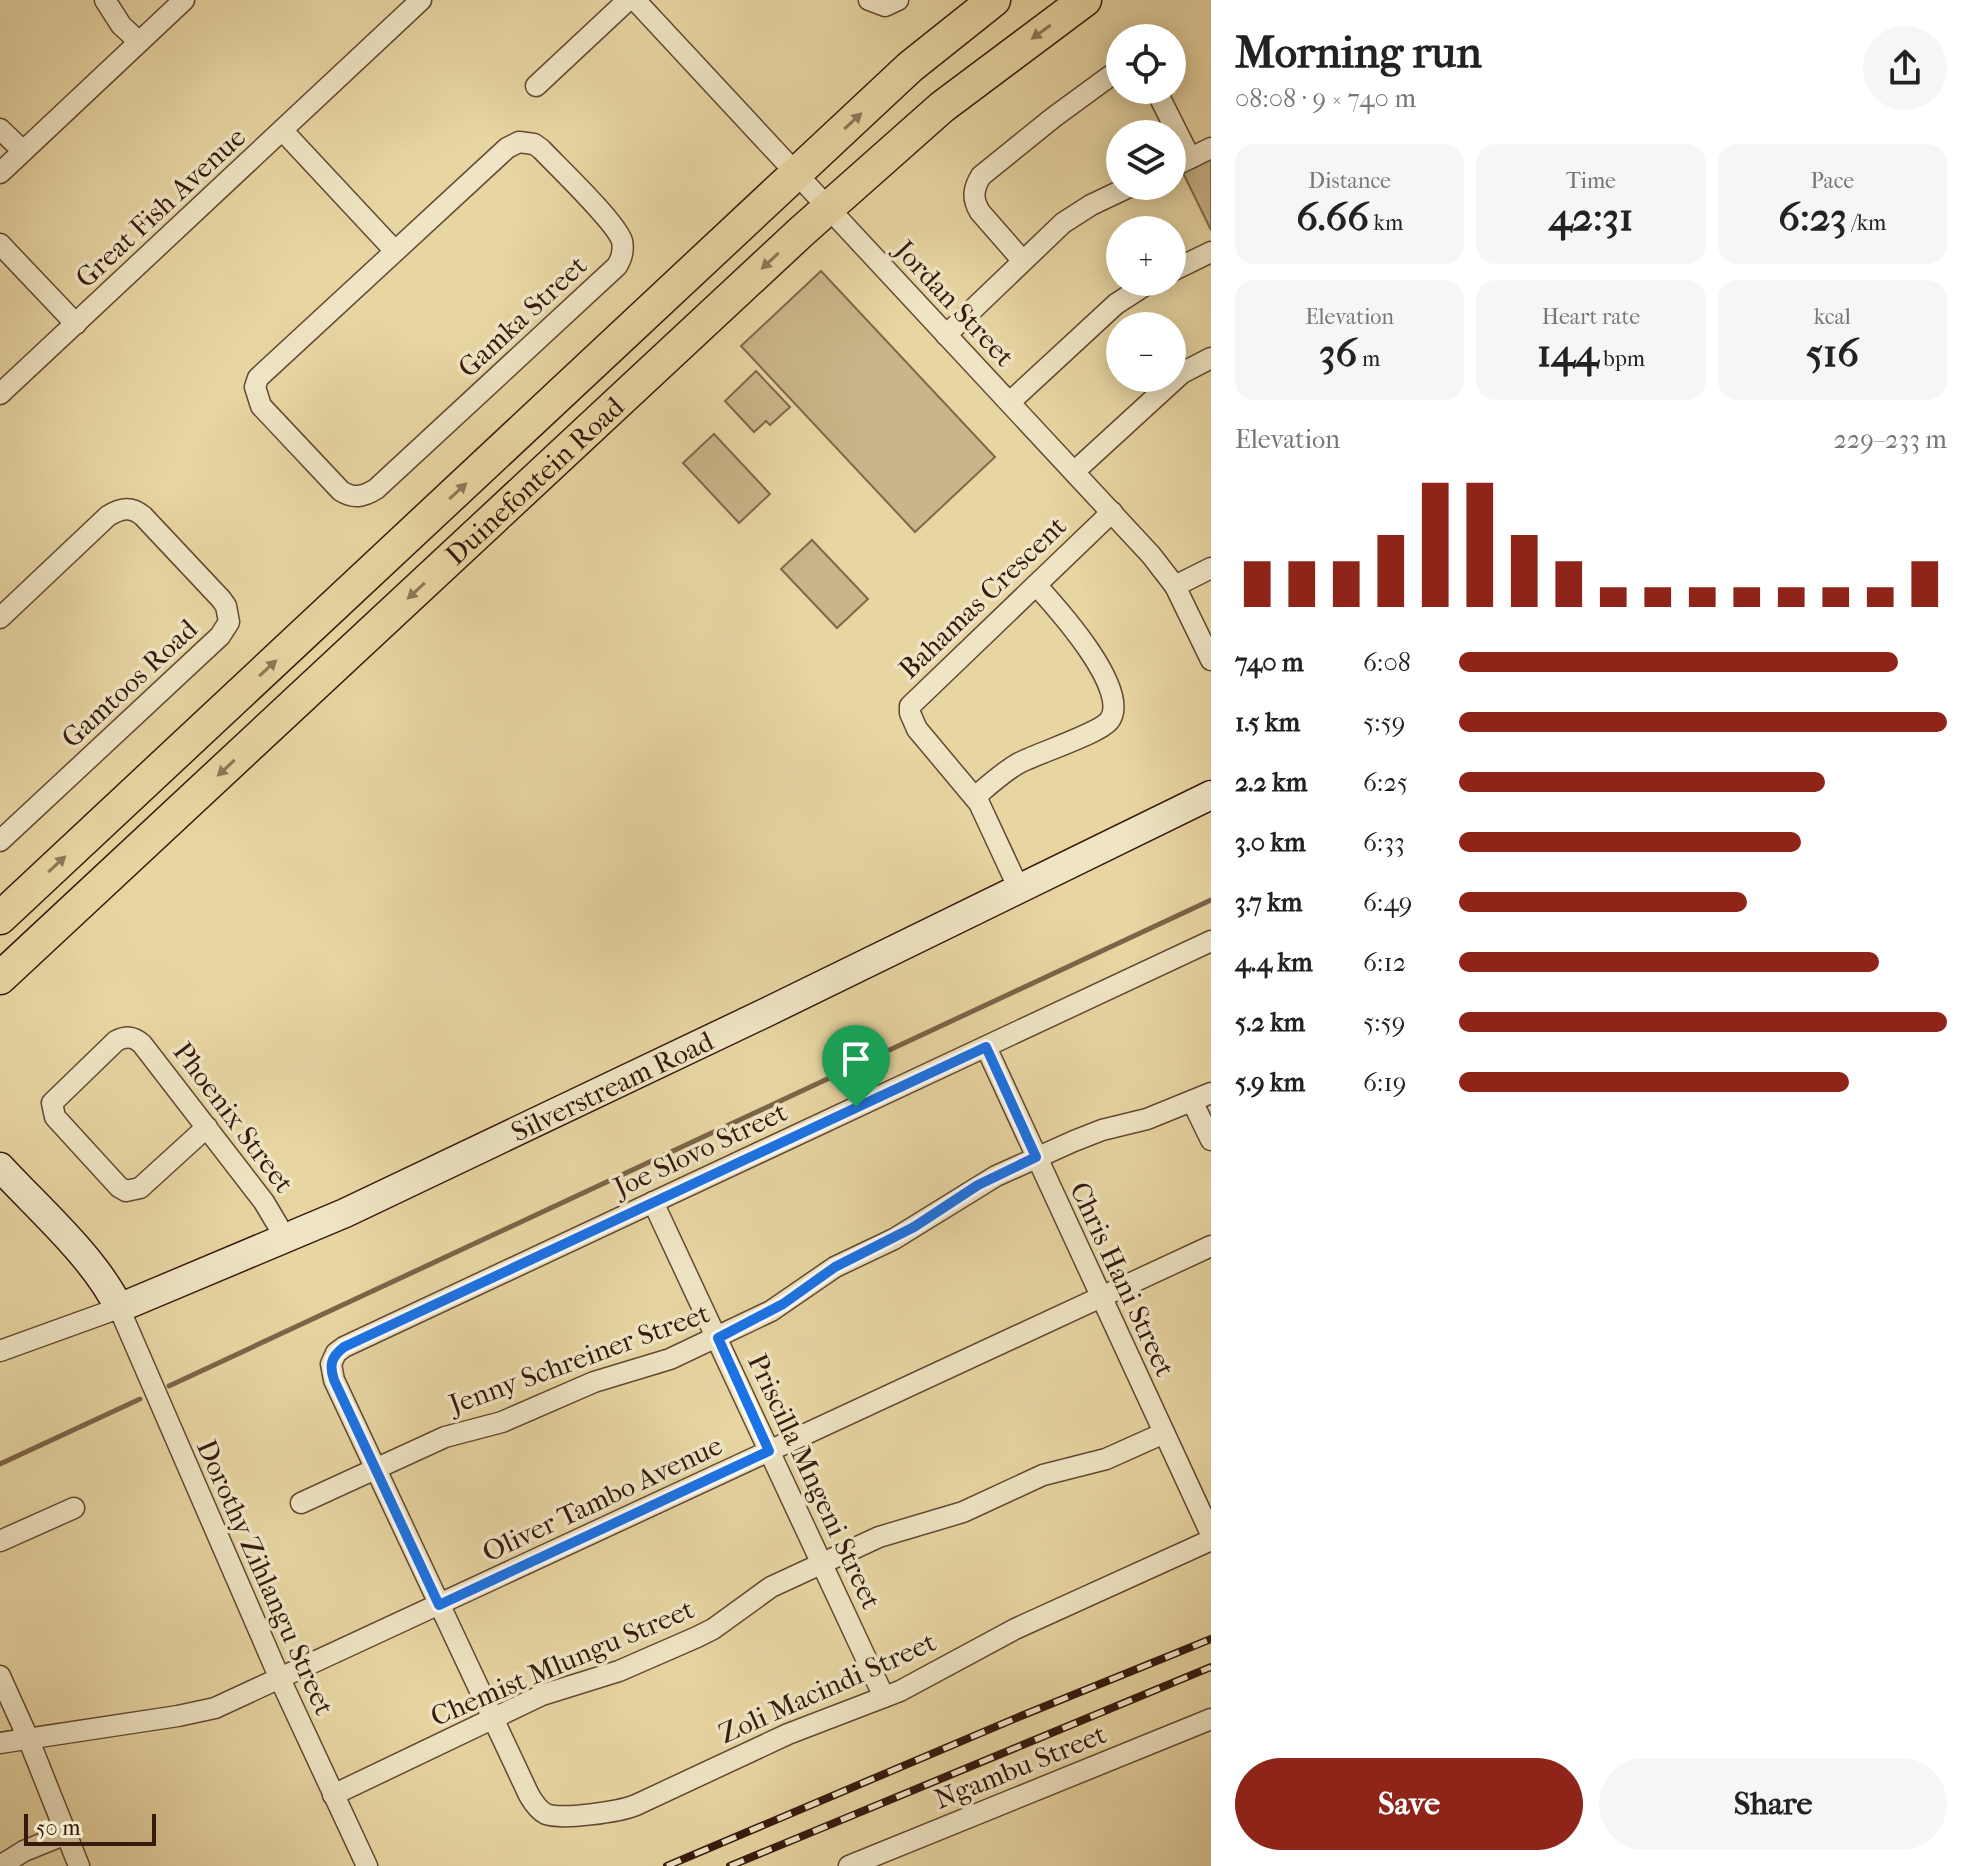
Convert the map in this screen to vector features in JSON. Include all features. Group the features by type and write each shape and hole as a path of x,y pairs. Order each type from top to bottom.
{"main road":[{"name":"Duinefontein Road","path":"0,918 910,67 994,0"},
{"name":"Duinefontein Road","path":"0,978 828,208 942,107 1085,0"}],"street":[{"path":"105,0 121,25 139,42"},
{"path":"0,173 184,0"},
{"name":"Great Fish Avenue","path":"0,394 421,0"},
{"path":"536,86 628,0"},
{"name":"Jordan Street","path":"635,0 1162,568 1175,586 1211,660"},
{"path":"869,0 885,6 898,0"},
{"path":"1022,260 980,212 975,203 976,184 981,176 1054,117 1106,82"},
{"path":"0,129 23,151"},
{"name":"Great Fish Avenue","path":"283,131 395,251"},
{"name":"Gamka Street","path":"519,142 534,144 541,149 616,229 623,246 622,258 617,266 387,478 368,494 349,496 261,406 255,387 264,371 395,251 507,148 519,142"},
{"path":"1186,160 1211,148"},
{"path":"946,335 1022,260 1076,214 1106,199"},
{"name":"Great Fish Avenue","path":"0,244 76,324"},
{"path":"1186,264 1211,252"},
{"path":"1010,402 1128,296"},
{"path":"1075,471 1182,373 1211,358"},
{"name":"Gamtoos Road","path":"0,618 108,516 127,508 143,516 221,599 229,614 229,622 220,636 0,841"},
{"name":"Bahamas Crescent","path":"1019,889 975,797 917,729 910,706 1112,512"},
{"path":"1175,586 1211,568"},
{"path":"975,797 1017,764 1098,728 1110,719 1113,712 1111,694 1091,651 1036,585"},
{"name":"Silverstream Road","path":"0,1351 119,1308 286,1239 698,1045 1211,795"},
{"name":"Joe Slovo Street","path":"375,1468 331,1370 333,1358 344,1347 1211,941"},
{"name":"Phoenix Street","path":"207,1127 140,1188 126,1191 55,1117 51,1107 54,1099 116,1041 130,1037 142,1044 207,1127 273,1214 286,1239"},
{"name":"Chris Hani Street","path":"986,1047 1211,1534"},
{"path":"1202,1097 1211,1140"},
{"name":"Jenny Schreiner Street","path":"301,1503 445,1437 502,1422 572,1390 651,1367 718,1338 783,1304 835,1267 914,1227 978,1185 1102,1130 1147,1119 1202,1097"},
{"path":"0,1167 93,1267 119,1308"},
{"name":"Priscilla Mngeni Street","path":"653,1202 884,1697"},
{"name":"Oliver Tambo Avenue","path":"0,1743 215,1708 1211,1246"},
{"name":"Dorothy Zihlangu Street","path":"119,1308 280,1679 367,1866"},
{"name":"Chemist Mlungu Street","path":"333,1795 554,1690 619,1671 697,1637 756,1596 879,1537 963,1512 1043,1475 1106,1459 1164,1433"},
{"path":"375,1468 492,1719"},
{"path":"0,1541 74,1508"},
{"name":"Zoli Macindi Street","path":"492,1719 529,1795 546,1814 563,1816 625,1809 788,1734 884,1697 1015,1629 1211,1540"},
{"path":"0,1676 79,1866"},
{"name":"Ngambu Street","path":"849,1866 1211,1719"},
{"path":"0,1866 24,1851 66,1834"}],"shaded area":[{"path":"1211,158 1211,230 1186,179 1186,171"},
{"path":"821,271 995,457 915,532 741,346"},
{"path":"756,371 790,407 770,425 766,421 754,432 725,401"},
{"path":"714,434 770,494 739,523 683,463"},
{"path":"812,540 868,599 837,628 781,569"}],"waterway":[{"path":"169,1386 1211,900"},
{"path":"0,1464 140,1399"}],"railway":[{"path":"667,1866 1211,1639"},
{"path":"730,1866 1211,1667"}],"route":[{"path":"986,1047 1036,1157 978,1185 894,1239 835,1267 783,1304 718,1338 769,1451 439,1605 334,1380 331,1364 336,1353 856,1107 986,1047"}]}
